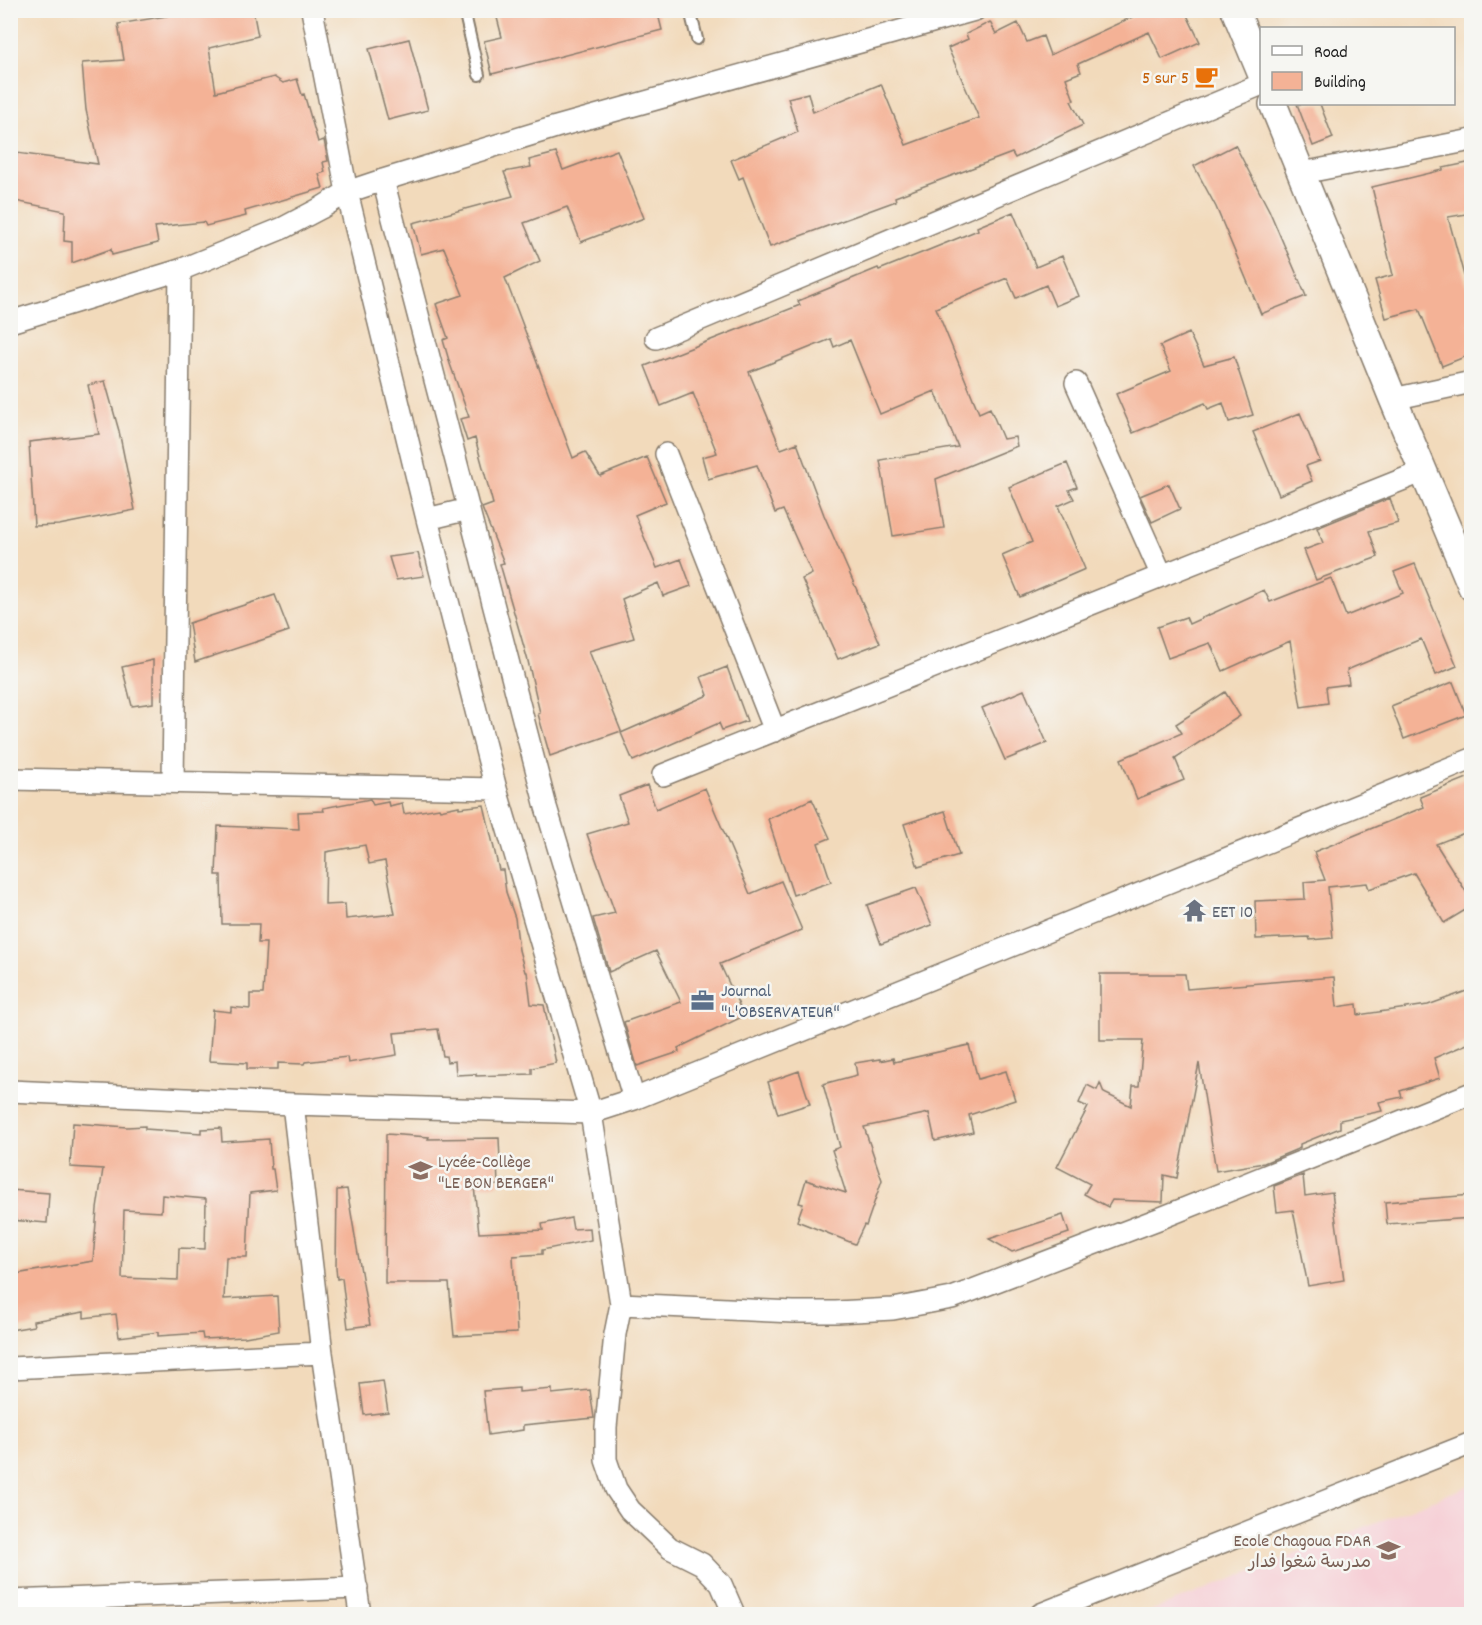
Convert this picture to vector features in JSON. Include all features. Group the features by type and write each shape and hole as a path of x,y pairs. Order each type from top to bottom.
{"street":[{"path":"312,10 347,192 427,519 496,789 591,1113 621,1304 615,1334 606,1427 606,1460 616,1489 630,1510 670,1548 702,1564 721,1584 734,1614"},
{"path":"10,322 180,270 283,228 347,192 382,180 556,127 975,10"},
{"path":"1235,10 1260,70"},
{"path":"656,338 1260,85"},
{"path":"1273,105 1472,586"},
{"path":"1302,173 1472,140"},
{"path":"382,180 546,807 634,1099"},
{"path":"173,782 180,270"},
{"path":"1393,399 1472,382"},
{"path":"1076,383 1162,576"},
{"path":"666,454 775,730"},
{"path":"663,775 1424,471"},
{"path":"427,519 468,509"},
{"path":"10,1091 293,1104 591,1113 634,1099 1472,759"},
{"path":"10,780 496,789"},
{"path":"621,1304 836,1312 893,1309 952,1298 1161,1218 1472,1093"},
{"path":"293,1104 322,1353 360,1614"},
{"path":"10,1368 322,1353"},
{"path":"1041,1614 1472,1443"},
{"path":"10,1601 357,1588"}],"lane":[{"path":"464,10 479,75"},
{"path":"690,10 697,39"}],"shaded area":[{"name":"Ecole Chagoua FDAR مدرسة شغوا فدار","path":"1471,1485 1471,1614 1143,1614"}],"building":[{"path":"166,10 253,10 258,36 209,48 216,92 274,77 283,83 297,79 302,95 304,94 318,142 324,140 328,161 323,162 325,172 319,174 323,188 245,211 246,216 206,226 204,222 155,227 158,243 112,255 111,249 72,263 72,242 64,241 65,211 10,200 17,153 98,164 86,110 82,63 124,60 118,24 167,16"},
{"path":"495,10 657,10 662,30 492,74 484,41 502,37"},
{"path":"1139,10 1197,10 1187,15 1200,42 1162,59 1149,32 1078,64 1081,72 1066,78 1074,100 1071,101 1083,125 1015,158 1012,153 895,197 896,201 770,247 743,177 739,179 731,160 798,132 788,98 808,93 813,112 881,84 906,145 979,118 948,48 968,39 966,34 990,22 996,34 1018,23 1027,42 1043,36 1050,55 1141,13"},
{"path":"409,39 428,110 388,120 369,49"},
{"path":"1297,105 1320,105 1333,138 1313,146"},
{"path":"1235,145 1269,210 1306,296 1261,314 1216,207 1194,166"},
{"path":"617,150 644,218 581,242 567,207 524,223 540,261 505,278 573,458 585,452 600,476 647,457 666,502 635,515 657,568 681,559 691,586 663,596 658,583 622,599 634,638 589,651 621,731 550,756 538,714 540,713 528,661 500,564 504,563 482,508 493,504 475,438 467,441 460,419 469,417 450,364 443,340 448,338 436,304 463,295 444,248 421,254 413,223 513,196 504,172 531,167 529,160 556,153 563,170"},
{"path":"1472,162 1472,213 1448,217 1472,305 1472,354 1442,366 1419,309 1386,318 1375,280 1393,275 1372,187"},
{"path":"1013,212 1036,267 1062,256 1079,296 1055,306 1046,285 1016,298 1007,278 936,308 979,413 990,408 1003,439 1015,437 1017,446 936,479 944,528 893,536 880,460 958,447 935,391 880,414 850,340 834,347 831,339 749,372 781,449 797,443 824,515 880,643 838,659 802,579 812,574 783,510 775,513 757,465 708,479 702,457 717,453 693,393 661,406 645,366 800,305 798,301 978,230 977,227"},
{"path":"1189,333 1204,365 1234,357 1253,415 1229,422 1223,403 1208,409 1205,403 1133,433 1116,394 1171,371 1160,346"},
{"path":"105,381 119,431 135,510 59,525 34,526 29,442 99,434 88,385"},
{"path":"1300,413 1320,461 1306,466 1312,481 1279,495 1253,432"},
{"path":"1067,463 1077,487 1069,490 1074,499 1058,506 1085,569 1020,597 1002,555 1032,542 1009,487"},
{"path":"1169,484 1180,509 1152,522 1140,496"},
{"path":"1390,498 1398,523 1369,531 1378,557 1316,580 1304,550 1323,543 1317,528"},
{"path":"418,553 424,576 396,580 389,557"},
{"path":"1415,564 1457,666 1436,675 1421,639 1347,670 1349,684 1326,687 1328,703 1301,707 1290,641 1223,671 1210,643 1168,658 1157,627 1186,617 1189,624 1264,590 1270,602 1331,578 1346,616 1403,593 1394,572"},
{"path":"275,595 289,631 195,662 189,623"},
{"path":"153,660 153,703 132,706 122,667"},
{"path":"727,667 747,721 722,730 719,723 633,761 621,733 708,695 701,677"},
{"path":"1453,682 1466,715 1404,739 1391,706"},
{"path":"1024,690 1047,743 1005,760 982,708"},
{"path":"1225,692 1240,716 1175,758 1184,780 1137,799 1121,759 1182,733 1176,724"},
{"path":"1472,776 1472,830 1436,844 1472,901 1472,906 1444,923 1414,873 1369,889 1367,883 1328,887 1333,938 1256,939 1255,901 1305,899 1304,882 1325,880 1314,852 1424,807 1420,797"},
{"path":"647,785 656,809 705,788 750,894 781,881 802,930 720,964 744,1016 678,1048 679,1052 637,1066 624,1022 681,1002 656,951 609,972 593,918 615,913 587,834 628,822 619,796"},
{"path":"370,799 373,805 388,802 389,806 402,803 404,814 439,808 440,810 459,806 459,808 484,805 499,870 503,870 506,892 515,918 519,950 525,972 527,972 531,1004 544,1005 556,1063 532,1068 532,1074 456,1075 455,1061 447,1062 446,1056 443,1056 438,1029 394,1033 397,1055 348,1063 347,1057 305,1062 304,1064 278,1063 278,1069 247,1069 247,1063 209,1061 213,1010 231,1012 231,1007 250,1009 250,994 263,994 266,943 258,943 259,924 222,924 221,875 216,875 218,826 299,829 298,812 324,811 323,808","holes":["365,845 369,864 385,861 395,914 346,919 345,904 325,905 326,852"]},
{"path":"812,799 830,838 818,843 831,882 793,895 768,819"},
{"path":"945,811 959,855 918,867 904,824"},
{"path":"916,888 932,925 881,944 867,905"},
{"path":"1100,974 1185,974 1187,989 1334,977 1337,1007 1357,1004 1358,1015 1428,1005 1472,989 1472,1042 1434,1058 1440,1078 1400,1091 1402,1097 1379,1102 1382,1111 1340,1120 1340,1128 1300,1144 1300,1148 1264,1163 1216,1171 1199,1063 1177,1178 1164,1175 1163,1202 1112,1200 1108,1207 1084,1194 1090,1184 1057,1167 1088,1107 1079,1103 1087,1085 1097,1090 1100,1083 1104,1093 1131,1106 1133,1086 1139,1086 1143,1040 1100,1040"},
{"path":"969,1045 978,1079 1006,1071 1015,1100 969,1115 973,1132 935,1141 929,1113 864,1127 882,1180 866,1226 864,1225 855,1244 797,1221 803,1204 799,1203 806,1180 846,1193 832,1150 840,1147 823,1084 857,1075 855,1063 893,1058 894,1062"},
{"path":"799,1071 810,1104 778,1114 768,1082"},
{"path":"73,1123 145,1126 145,1129 201,1133 201,1129 221,1128 222,1142 269,1139 271,1169 273,1169 276,1190 250,1193 247,1257 226,1257 224,1299 277,1296 279,1331 245,1337 203,1339 202,1333 158,1336 158,1332 119,1337 116,1314 84,1318 84,1312 33,1321 34,1326 10,1330 10,1275 93,1261 103,1169 70,1167","holes":["162,1195 206,1199 205,1249 179,1248 178,1280 122,1278 124,1210 161,1212"]},
{"path":"386,1134 429,1137 428,1139 499,1138 498,1185 474,1186 479,1233 543,1230 542,1224 571,1218 573,1229 590,1228 591,1240 542,1250 542,1254 513,1256 517,1333 454,1336 449,1283 385,1283"},
{"path":"1303,1175 1305,1196 1332,1192 1344,1280 1308,1286 1293,1210 1277,1212 1274,1186"},
{"path":"347,1189 370,1325 348,1328 342,1278 337,1279 336,1267 337,1190"},
{"path":"10,1190 49,1193 47,1223 10,1220"},
{"path":"1472,1195 1472,1218 1387,1224 1385,1202"},
{"path":"1063,1215 1069,1233 1012,1252 989,1239"},
{"path":"383,1381 388,1412 364,1415 360,1384"},
{"path":"519,1388 519,1392 552,1389 552,1394 590,1390 594,1418 523,1425 523,1430 488,1435 483,1391"}],"place":[{"name":"5 sur 5","path":"1207,77"},
{"name":"EET 10","path":"1194,911"},
{"name":"Journal \"L'OBSERVATEUR\"","path":"703,1000"},
{"name":"Lycée-Collège \"LE BON BERGER\"","path":"420,1171"},
{"name":"Ecole Chagoua FDAR مدرسة شغوا فدار","path":"1389,1550"}]}
